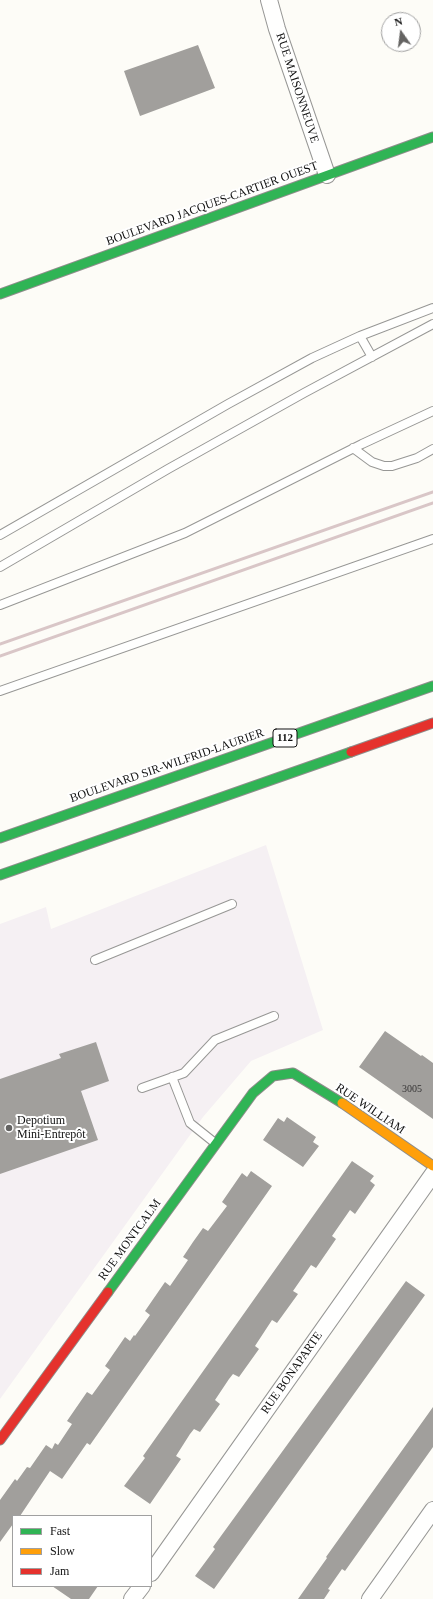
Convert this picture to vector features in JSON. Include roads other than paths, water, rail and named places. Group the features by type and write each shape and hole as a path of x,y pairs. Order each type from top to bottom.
{"main road":[{"name":"BOULEVARD JACQUES-CARTIER OUEST","path":"0,294 433,137"},
{"name":"BOULEVARD SIR-WILFRID-LAURIER","path":"0,838 433,686"},
{"path":"0,875 433,723"},
{"name":"RUE MONTCALM","path":"0,1440 253,1093 273,1076 293,1073"},
{"name":"RUE WILLIAM","path":"293,1073 330,1095 433,1166"}],"street":[{"name":"RUE MAISONNEUVE","path":"269,0 277,29 327,175"},
{"name":"RUE BONAPARTE","path":"152,1572 433,1174"},
{"path":"370,1599 433,1510"},
{"path":"132,1599 141,1587"}],"lane":[{"path":"0,535 228,404 312,358 360,336 433,308"},
{"path":"0,567 168,469 433,324"},
{"path":"360,336 372,357"},
{"path":"0,605 185,533 353,448 433,411"},
{"path":"353,448 372,462 384,466 392,466 416,458 433,450"},
{"path":"0,691 433,539"},
{"path":"95,960 232,904"},
{"path":"142,1088 172,1078 184,1072 215,1040 274,1016"},
{"path":"172,1078 190,1123 216,1143"}],"railway":[{"path":"0,644 433,492"},
{"path":"0,656 433,503"}],"place":[{"name":"Depotium Mini-Entrepôt","path":"9,1128"}]}
